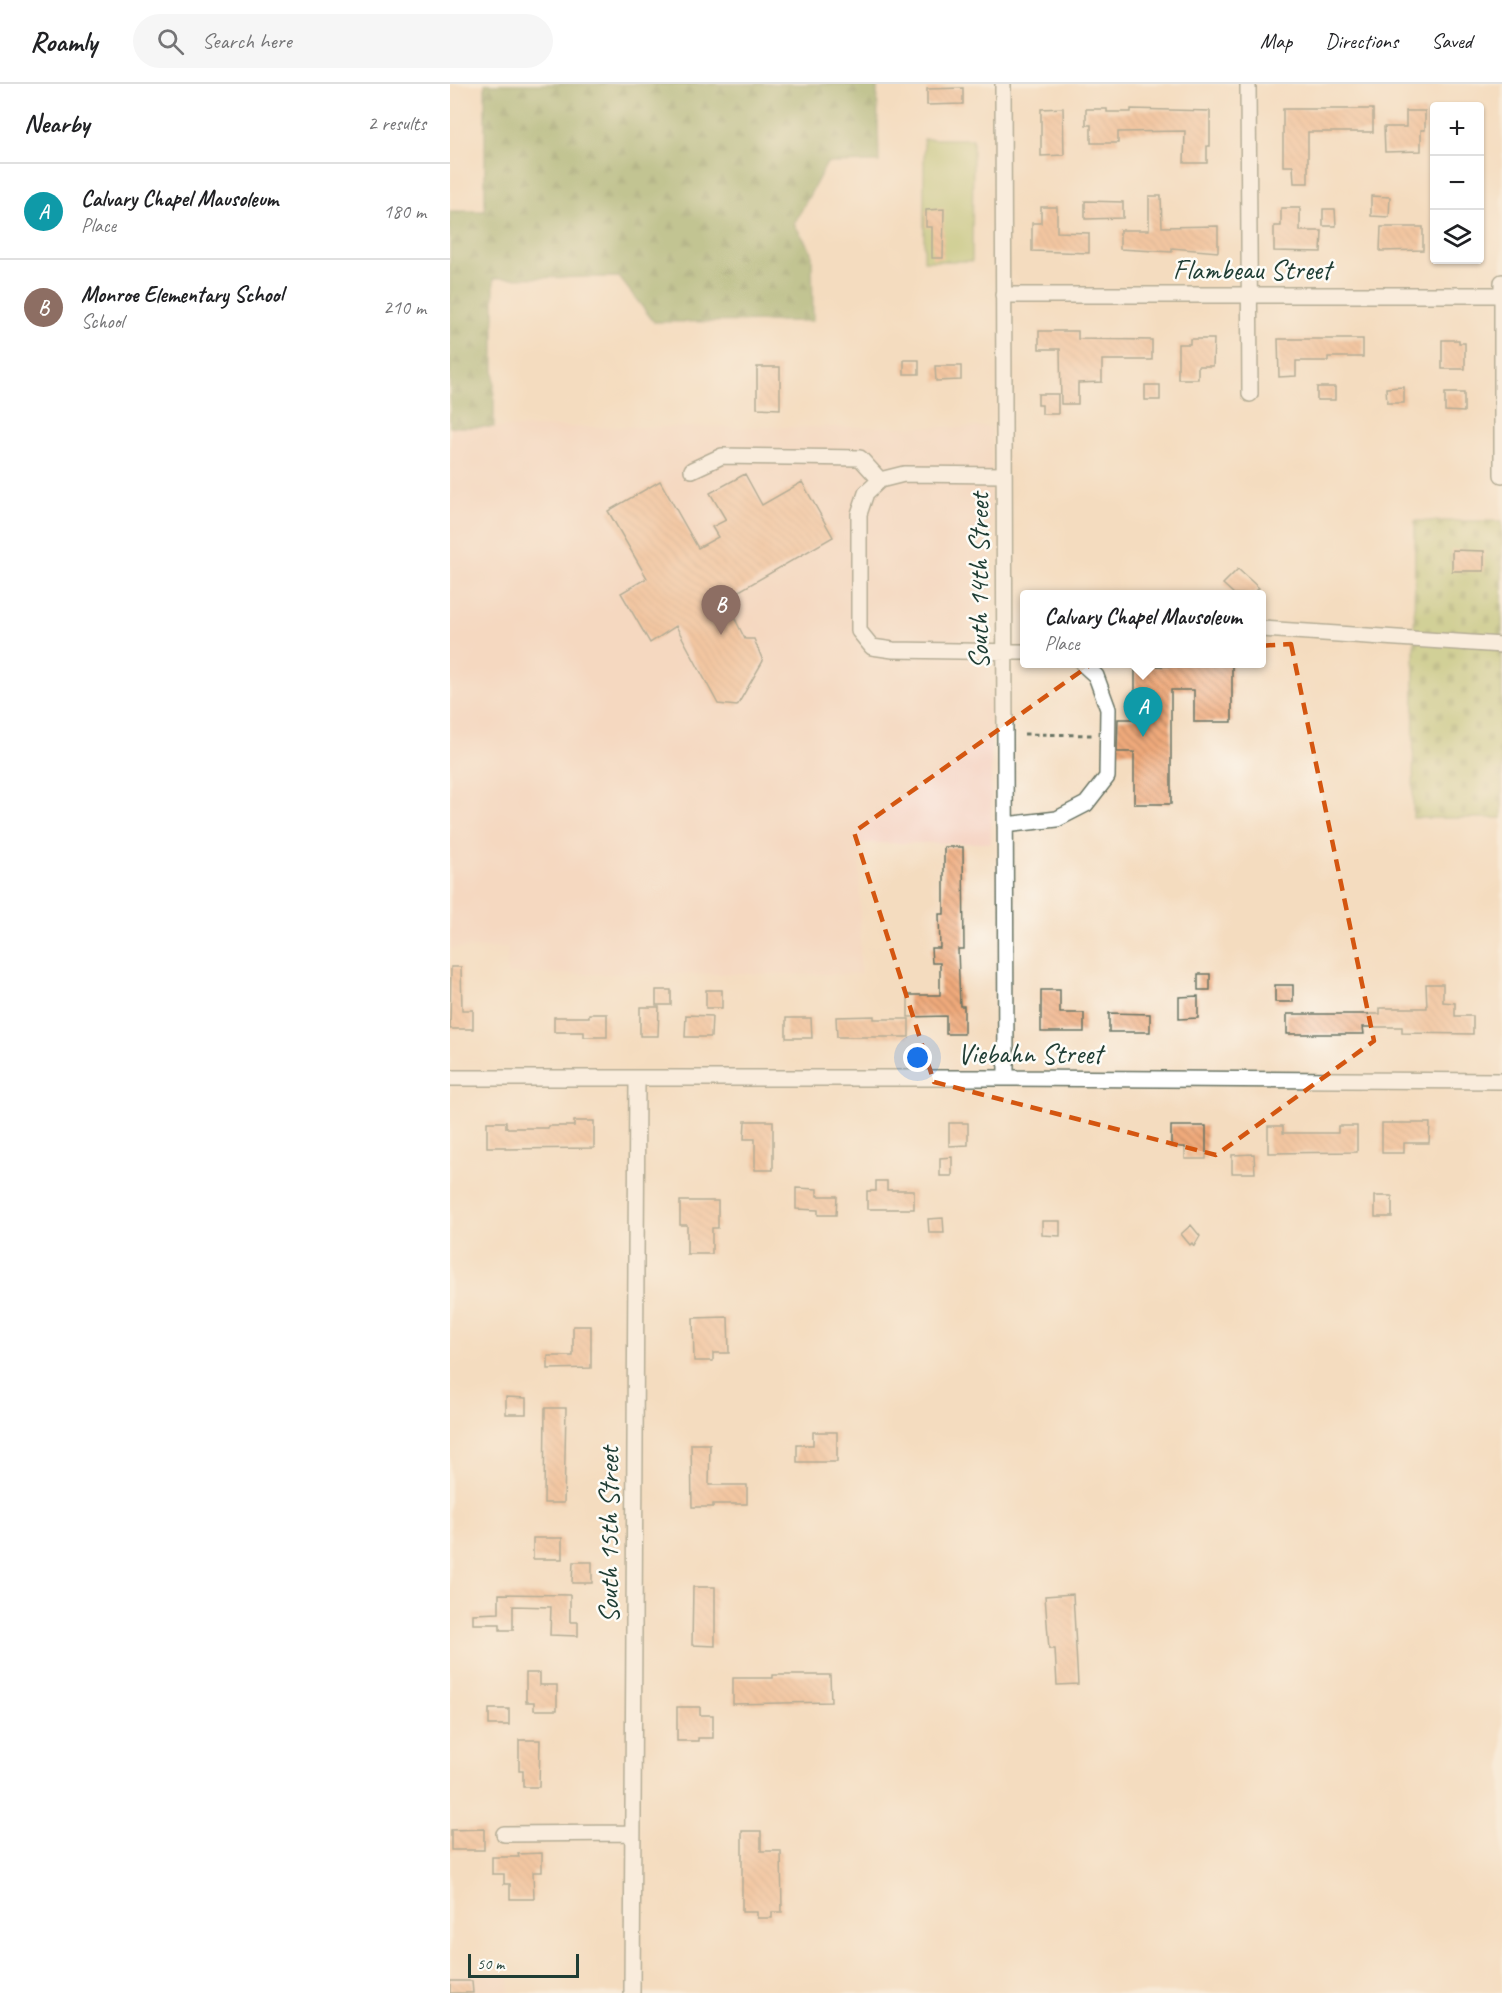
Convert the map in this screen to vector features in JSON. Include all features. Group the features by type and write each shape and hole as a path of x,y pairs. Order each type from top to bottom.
{"street":[{"name":"South 14th Street","path":"1003,84 1006,1078"},
{"path":"1248,84 1250,394"},
{"path":"1502,282 1502,475"},
{"name":"Flambeau Street","path":"1003,295 1502,295"},
{"path":"692,470 722,456 860,458 880,480"},
{"path":"1004,475 904,474 880,480 866,493 859,514 860,631 872,647 893,650 1020,652"},
{"path":"1266,629 1502,645"},
{"path":"1005,825 1057,819 1086,804 1107,777 1108,709 1096,676 1088,668"},
{"name":"Viebahn Street","path":"450,1078 1502,1081"},
{"name":"South 15th Street","path":"632,1993 637,1078"},
{"path":"504,1834 632,1833"}],"path":[{"path":"1024,734 1095,735"}],"highlighted area":[{"path":"1291,644 1374,1041 1216,1155 934,1082 854,832 1104,655"}],"shaded area":[{"path":"450,427 991,427 991,843 860,843 860,974 507,974 507,948 450,948"},
{"path":"450,1975 509,1975 509,1993 450,1993"}],"green space":[{"path":"485,84 877,84 879,162 827,163 794,224 812,252 813,321 654,322 619,277 494,278 494,427 450,427 450,211 485,211"},
{"path":"924,139 973,139 972,261 924,261"},
{"path":"1415,521 1502,521 1502,818 1413,818"}],"building":[{"path":"963,88 963,104 927,105 927,89"},
{"path":"1063,108 1064,155 1041,156 1041,109"},
{"path":"1086,109 1107,109 1107,112 1131,112 1131,109 1210,111 1210,146 1207,146 1207,163 1184,163 1185,131 1118,132 1118,143 1091,143 1091,125 1086,125"},
{"path":"1283,109 1373,109 1373,132 1308,132 1308,183 1294,183 1293,166 1283,166"},
{"path":"1406,111 1425,111 1425,130 1421,130 1421,151 1385,152 1384,127 1406,127"},
{"path":"1149,196 1161,196 1162,227 1218,226 1218,252 1172,248 1172,252 1120,249 1120,230 1149,230"},
{"path":"1371,196 1390,197 1389,217 1371,216"},
{"path":"1085,201 1123,202 1123,218 1085,219"},
{"path":"1041,207 1057,207 1057,232 1089,233 1089,253 1032,251 1032,223 1041,223"},
{"path":"1281,208 1300,208 1300,231 1322,231 1321,252 1274,251 1274,226 1281,226"},
{"path":"944,209 943,258 932,258 932,227 926,227 926,210"},
{"path":"1323,209 1335,209 1336,226 1323,226"},
{"path":"1381,227 1423,227 1423,250 1380,251"},
{"path":"1039,331 1078,331 1078,339 1152,340 1152,360 1102,360 1102,382 1078,383 1078,404 1061,404 1060,349 1039,349"},
{"path":"1190,339 1214,339 1213,366 1198,366 1198,379 1178,379 1178,344 1190,344"},
{"path":"1278,339 1363,339 1363,357 1328,357 1328,361 1296,361 1296,376 1279,377"},
{"path":"1442,340 1459,340 1459,343 1465,343 1465,369 1442,369"},
{"path":"904,360 919,360 919,374 904,374"},
{"path":"935,366 961,366 961,380 936,381"},
{"path":"757,367 780,367 780,409 757,408"},
{"path":"1145,385 1160,385 1160,400 1145,400"},
{"path":"1317,387 1335,387 1335,400 1317,400"},
{"path":"1404,387 1404,403 1387,403 1386,388"},
{"path":"1445,393 1464,393 1464,412 1445,411"},
{"path":"1038,394 1058,394 1058,414 1042,414 1042,405 1038,405"},
{"path":"745,474 762,505 802,482 833,537 739,591 728,605 745,639 754,639 763,661 737,706 718,704 676,626 650,643 621,593 647,578 608,511 660,481 698,548 718,537 712,527 726,520 710,493"},
{"path":"1452,550 1484,551 1484,571 1452,571"},
{"path":"1238,569 1259,588 1257,590 1230,590 1223,584"},
{"path":"1135,668 1232,668 1232,722 1194,722 1194,690 1171,690 1171,804 1134,804 1134,752 1117,752 1118,719 1135,719"},
{"path":"944,847 963,847 964,949 958,949 960,1006 964,1006 964,1034 946,1034 946,1016 908,1017 908,995 940,995 940,963 932,963 931,948 940,948 939,914 944,914"},
{"path":"451,967 461,967 462,1010 473,1010 473,1029 450,1029"},
{"path":"1198,974 1210,974 1210,990 1198,990"},
{"path":"1426,984 1443,984 1443,1002 1455,1003 1455,1016 1473,1016 1473,1034 1402,1033 1402,1027 1363,1027 1364,1034 1287,1034 1287,1014 1380,1014 1380,1008 1427,1008"},
{"path":"1275,985 1293,985 1293,1002 1275,1002"},
{"path":"656,990 671,990 671,1005 656,1005"},
{"path":"706,990 722,990 722,1008 706,1008"},
{"path":"1041,990 1060,990 1060,1013 1084,1013 1084,1032 1041,1032"},
{"path":"1198,996 1198,1018 1179,1019 1179,997"},
{"path":"640,1007 659,1007 658,1036 640,1036"},
{"path":"1109,1013 1150,1014 1150,1032 1109,1032"},
{"path":"589,1014 607,1014 607,1037 584,1037 584,1032 554,1032 554,1017 589,1017"},
{"path":"686,1015 712,1016 711,1037 685,1037"},
{"path":"874,1016 874,1019 909,1019 909,1037 837,1037 836,1017"},
{"path":"786,1018 811,1018 812,1038 786,1038"},
{"path":"574,1121 594,1121 594,1148 505,1149 505,1147 487,1147 487,1122 506,1122 506,1128 548,1128 548,1126 574,1126"},
{"path":"745,1121 773,1121 773,1170 755,1170 755,1139 744,1139"},
{"path":"949,1123 968,1123 968,1145 949,1146"},
{"path":"1382,1123 1430,1123 1429,1143 1404,1143 1404,1153 1382,1153"},
{"path":"1171,1126 1206,1126 1206,1159 1185,1159 1185,1147 1171,1147"},
{"path":"1268,1126 1283,1126 1283,1133 1338,1133 1338,1126 1357,1126 1357,1152 1268,1153"},
{"path":"1254,1154 1255,1173 1232,1173 1232,1155"},
{"path":"952,1157 952,1176 940,1176 940,1158"},
{"path":"876,1181 887,1181 887,1190 914,1190 914,1209 867,1209 867,1191 876,1191"},
{"path":"796,1188 817,1189 817,1196 837,1196 836,1215 818,1215 818,1210 796,1209"},
{"path":"1375,1196 1392,1196 1392,1217 1375,1217"},
{"path":"680,1201 718,1201 718,1228 712,1228 712,1254 687,1254 687,1225 680,1225"},
{"path":"943,1218 944,1233 929,1233 928,1219"},
{"path":"1042,1221 1060,1221 1060,1236 1042,1235"},
{"path":"1191,1225 1200,1236 1194,1246 1192,1243 1190,1245 1181,1234"},
{"path":"728,1317 729,1353 713,1353 713,1361 694,1361 693,1318"},
{"path":"573,1326 591,1326 591,1368 548,1369 548,1356 573,1356"},
{"path":"506,1397 526,1398 526,1414 506,1414"},
{"path":"545,1408 566,1408 564,1503 544,1503"},
{"path":"813,1432 837,1432 837,1462 797,1462 797,1445 813,1445"},
{"path":"691,1444 710,1444 709,1485 747,1485 747,1504 713,1504 713,1507 692,1507"},
{"path":"533,1538 562,1538 562,1559 533,1559"},
{"path":"573,1562 592,1562 592,1583 572,1583"},
{"path":"693,1587 715,1587 715,1646 692,1645"},
{"path":"499,1594 570,1595 570,1622 578,1622 578,1636 550,1635 551,1607 513,1606 513,1630 500,1630 500,1624 473,1624 473,1614 499,1613"},
{"path":"1073,1594 1078,1684 1057,1685 1055,1649 1049,1649 1045,1596"},
{"path":"526,1673 540,1673 540,1685 557,1685 557,1710 534,1710 534,1702 526,1702"},
{"path":"773,1675 830,1675 831,1702 733,1704 733,1678 773,1678"},
{"path":"677,1707 700,1707 700,1715 713,1715 713,1738 677,1741"},
{"path":"489,1709 509,1709 509,1725 489,1725"},
{"path":"519,1740 540,1740 539,1787 523,1787 523,1771 519,1771"},
{"path":"484,1829 484,1850 451,1850 451,1830"},
{"path":"742,1831 761,1831 761,1851 781,1851 782,1912 772,1912 772,1918 757,1918 757,1912 742,1912"},
{"path":"542,1853 542,1872 533,1872 534,1899 510,1899 510,1884 504,1884 504,1874 492,1874 492,1857 519,1857 518,1854"},
{"path":"450,1981 472,1981 473,1993 450,1993"}],"place":[{"name":"Monroe Elementary School","path":"721,635"},
{"name":"Calvary Chapel Mausoleum","path":"1143,737"}]}
